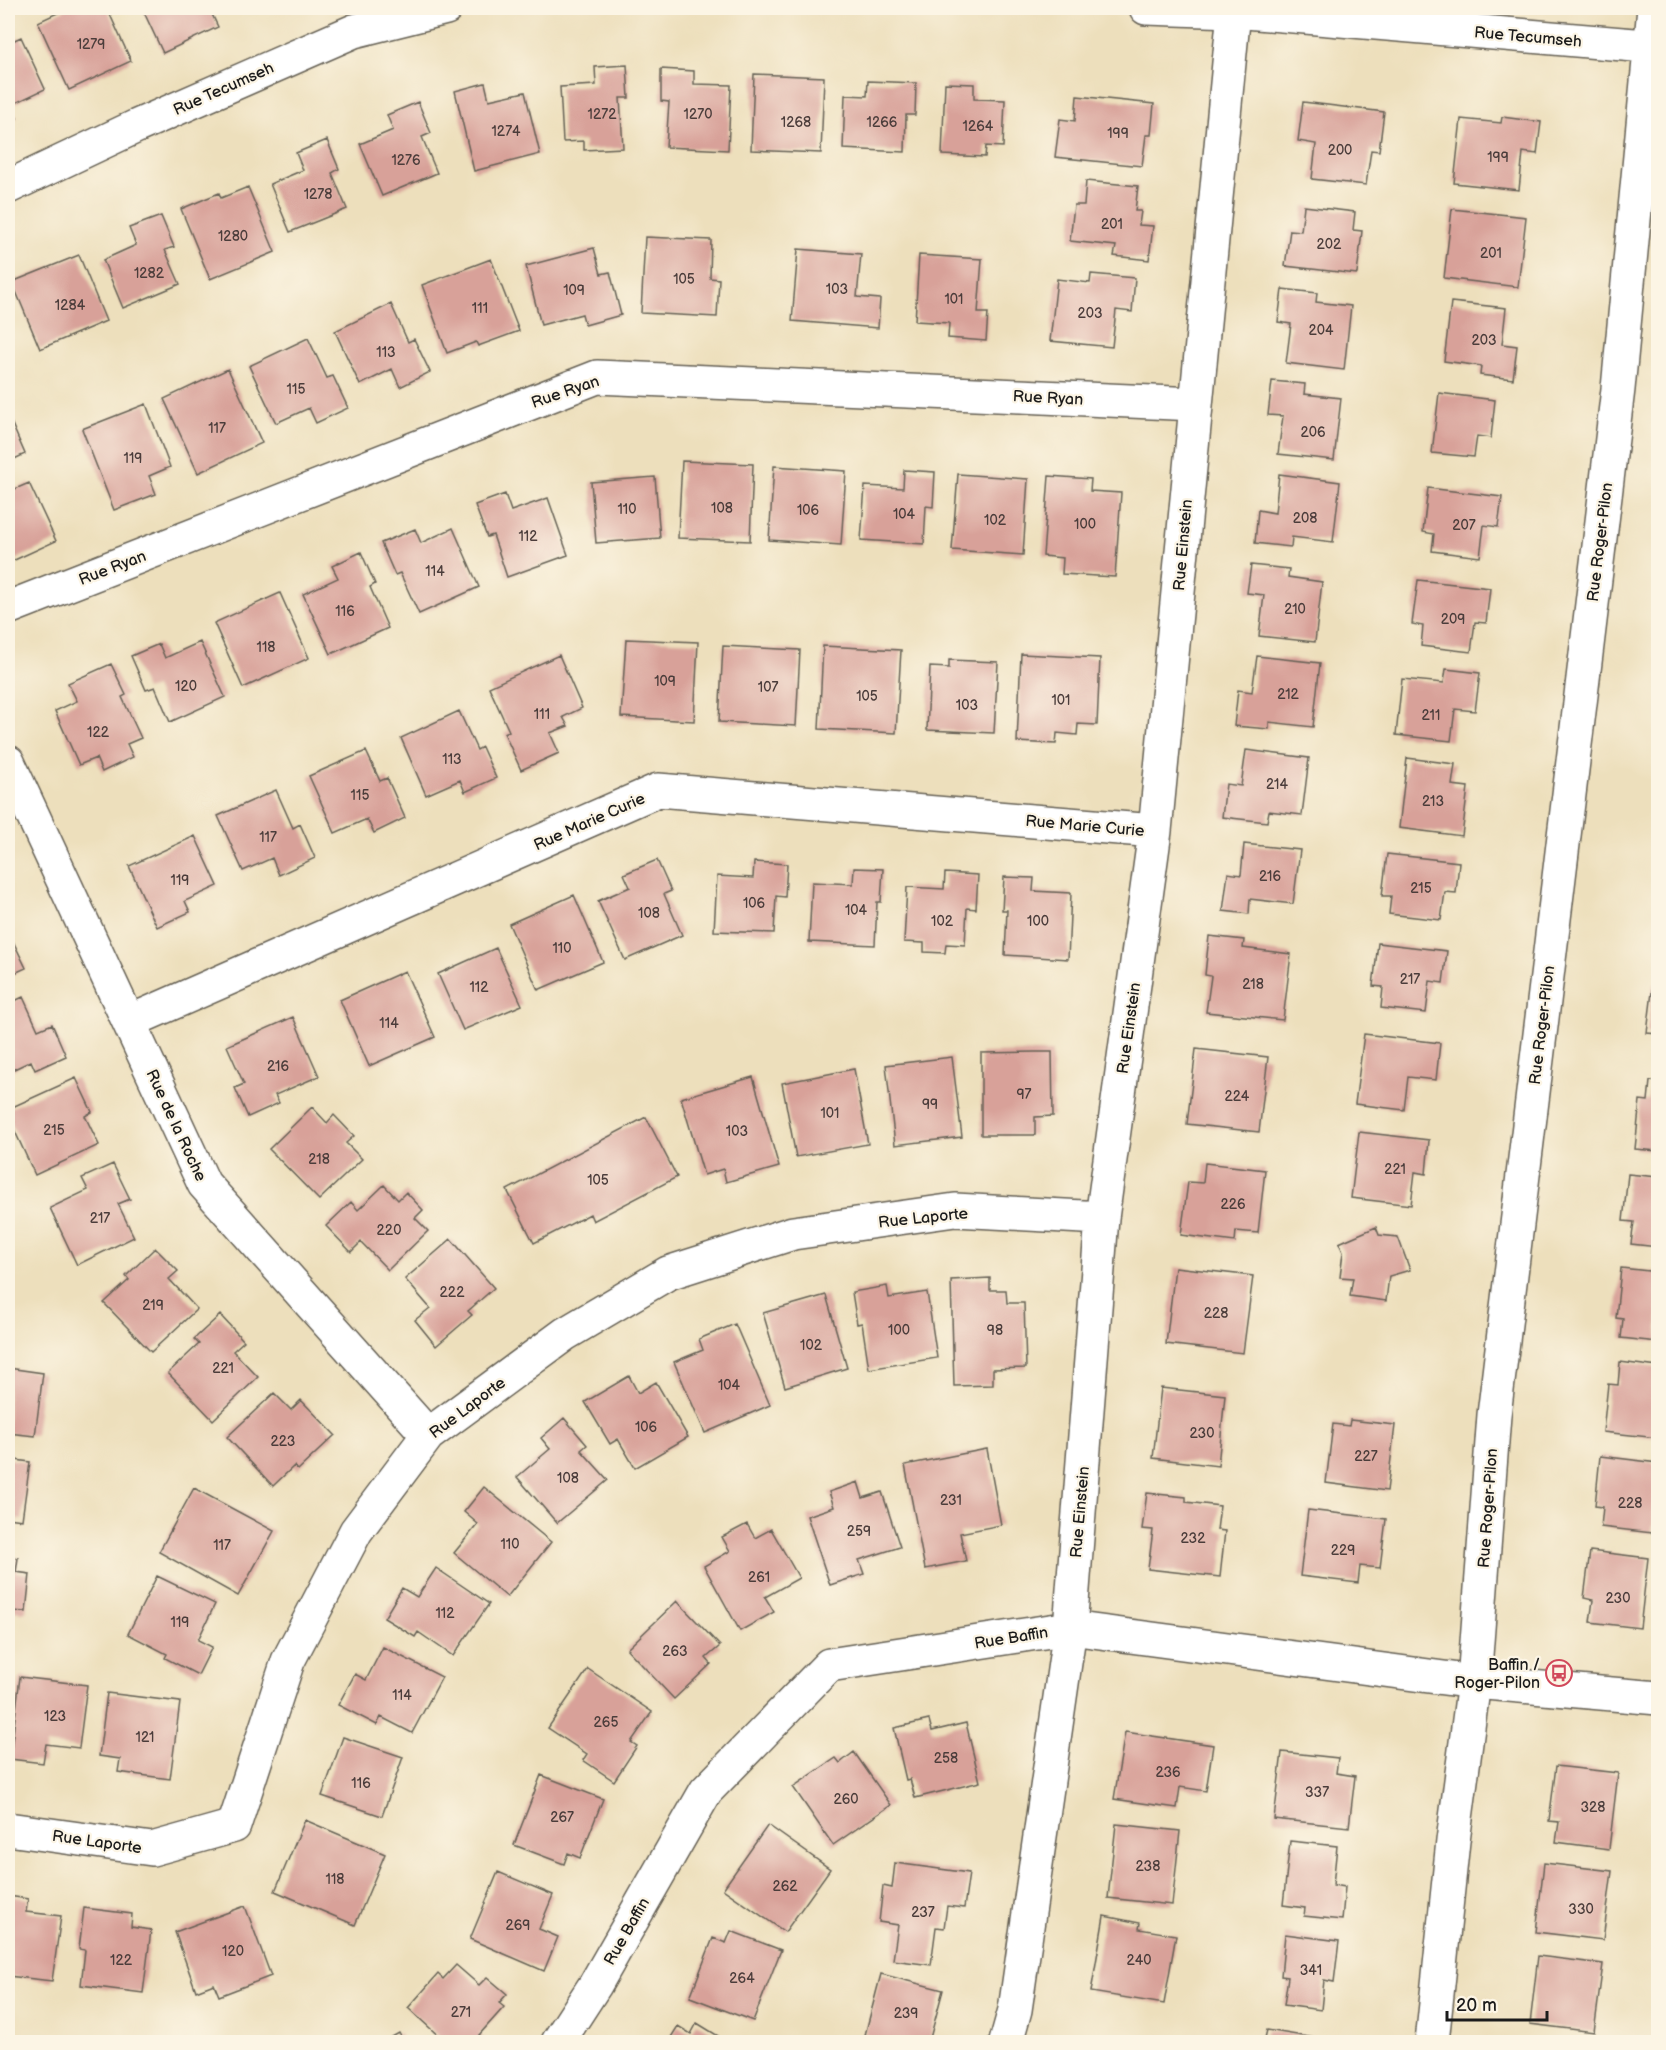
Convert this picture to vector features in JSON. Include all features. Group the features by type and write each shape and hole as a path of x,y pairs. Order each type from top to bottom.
{"street":[{"name":"Rue Tecumseh","path":"8,187 137,126 354,31 446,8"},
{"name":"Rue Tecumseh","path":"1146,8 1234,11 1654,46"},
{"name":"Rue Roger-Pilon","path":"1432,2043 1453,1841 1474,1682 1494,1415 1618,389 1654,46 1654,8"},
{"name":"Rue Einstein","path":"1005,2043 1015,2010 1070,1628 1102,1218 1155,831 1234,11"},
{"name":"Rue Ryan","path":"8,608 597,377 1196,404"},
{"name":"Rue de la Roche","path":"8,762 204,1184 428,1435"},
{"name":"Rue Marie Curie","path":"129,1022 658,790 1155,831"},
{"name":"Rue Laporte","path":"8,1829 152,1849 234,1826 288,1661 356,1531 428,1435 565,1334 668,1273 793,1233 955,1210 1102,1218"},
{"name":"Rue Baffin","path":"558,2043 595,1985 706,1791 829,1665 1070,1628 1474,1682 1659,1698"}],"building":[{"path":"68,8 107,8 131,61 69,90 38,22"},
{"path":"142,8 209,8 218,27 163,53"},
{"path":"21,37 45,89 11,105 17,118 8,122 8,43"},
{"path":"627,65 629,98 620,98 623,148 584,150 584,141 563,142 560,87 596,85 595,67"},
{"path":"661,69 694,71 694,84 731,85 728,150 666,147 669,102 661,101"},
{"path":"754,74 824,77 821,153 751,150"},
{"path":"868,81 916,83 915,115 906,115 905,152 843,149 845,95 867,96"},
{"path":"485,83 489,100 525,92 540,154 474,171 455,91"},
{"path":"945,83 974,84 974,99 1005,100 1003,147 986,146 985,157 942,155"},
{"path":"1077,96 1154,104 1151,135 1146,135 1142,166 1055,157 1060,119 1075,121"},
{"path":"418,102 431,133 422,137 437,173 382,196 360,144 393,130 387,115"},
{"path":"1303,102 1384,112 1379,151 1371,150 1366,185 1312,179 1316,144 1298,141"},
{"path":"1502,117 1541,122 1537,154 1523,152 1519,190 1454,183 1461,119 1501,123"},
{"path":"327,140 339,169 332,173 347,209 290,232 270,184 303,170 296,153"},
{"path":"1086,181 1138,186 1135,211 1141,211 1139,225 1153,226 1149,260 1114,256 1116,246 1070,241 1074,205 1084,205"},
{"path":"248,187 275,252 210,279 181,209 219,193 221,198"},
{"path":"1304,206 1355,212 1353,230 1362,231 1357,274 1285,266 1290,230 1301,231"},
{"path":"1452,209 1526,217 1518,287 1444,278"},
{"path":"161,216 174,247 165,250 180,284 123,308 103,260 136,245 129,228"},
{"path":"645,237 711,240 710,278 719,279 717,317 641,313"},
{"path":"594,248 601,274 610,272 621,315 585,325 582,314 541,325 526,266"},
{"path":"798,249 861,254 857,297 880,299 878,328 792,321"},
{"path":"79,255 106,321 40,349 12,282"},
{"path":"919,255 982,259 978,313 988,313 986,341 948,338 949,323 915,321"},
{"path":"491,259 519,331 478,346 476,342 447,353 422,285"},
{"path":"1091,274 1135,278 1132,312 1116,310 1112,347 1050,341 1057,279 1090,283"},
{"path":"1282,289 1317,293 1316,302 1351,306 1344,370 1286,363 1291,324 1278,322"},
{"path":"1451,302 1506,308 1502,344 1517,346 1513,379 1480,375 1481,366 1444,361"},
{"path":"391,304 408,342 414,339 430,372 400,387 392,369 360,385 335,331"},
{"path":"308,338 327,378 333,376 348,408 316,423 309,408 276,423 249,366"},
{"path":"228,369 262,443 198,473 164,399"},
{"path":"1272,381 1305,384 1304,394 1341,398 1334,460 1278,454 1283,416 1268,415"},
{"path":"1439,393 1495,400 1491,438 1477,436 1474,457 1432,453"},
{"path":"146,404 170,467 149,476 156,494 114,510 82,429"},
{"path":"8,415 25,454 8,462"},
{"path":"682,461 753,464 750,541 678,538"},
{"path":"774,466 846,471 841,545 769,540"},
{"path":"904,470 935,472 933,507 926,506 924,544 861,540 865,486 903,488"},
{"path":"958,474 1028,479 1023,555 952,550"},
{"path":"1279,474 1340,482 1333,542 1292,537 1291,547 1255,543 1258,510 1275,513"},
{"path":"1049,476 1091,479 1090,491 1121,493 1115,577 1062,574 1063,558 1043,556"},
{"path":"655,477 660,538 596,543 591,482"},
{"path":"29,483 56,541 8,563 8,492"},
{"path":"1428,488 1502,497 1498,527 1484,525 1480,557 1432,551 1434,534 1423,532"},
{"path":"505,494 511,511 548,498 568,555 507,577 493,535 487,537 475,505"},
{"path":"453,528 479,587 419,614 400,573 395,575 381,543 415,529 421,543"},
{"path":"361,552 375,584 370,587 388,628 331,654 303,594 338,578 332,566"},
{"path":"1251,565 1289,569 1288,577 1322,582 1315,642 1259,636 1264,595 1247,593"},
{"path":"1418,580 1490,588 1486,623 1475,622 1471,652 1421,646 1423,626 1412,624"},
{"path":"280,593 309,658 243,688 214,623"},
{"path":"626,639 698,642 694,721 621,717"},
{"path":"200,642 225,697 170,722 155,687 146,690 131,656 159,644 165,658"},
{"path":"723,646 800,650 796,726 719,722"},
{"path":"823,646 901,650 896,733 819,729"},
{"path":"1021,654 1100,658 1097,725 1078,724 1077,735 1057,733 1056,744 1017,742"},
{"path":"559,655 582,708 563,717 568,726 550,733 559,753 521,770 504,733 509,731 489,687"},
{"path":"1257,656 1320,663 1313,727 1269,722 1269,729 1234,726 1238,690 1252,692"},
{"path":"949,660 998,662 994,733 927,730 930,667 949,668"},
{"path":"111,664 126,695 122,697 141,738 127,744 133,757 102,772 96,758 79,765 55,711 77,701 68,683"},
{"path":"1446,669 1480,673 1475,711 1455,709 1451,741 1396,735 1402,679 1444,683"},
{"path":"459,711 477,750 482,747 496,778 465,792 460,780 426,795 401,738"},
{"path":"1246,750 1309,758 1302,815 1269,811 1267,822 1222,817 1226,784 1241,786"},
{"path":"366,751 380,781 387,778 405,818 374,833 367,819 335,833 309,776"},
{"path":"1407,758 1455,764 1452,785 1468,787 1462,836 1399,828"},
{"path":"276,790 293,828 300,824 315,858 279,875 272,858 243,871 218,816"},
{"path":"195,836 218,886 185,901 190,912 157,927 129,866"},
{"path":"1244,844 1300,850 1293,904 1250,899 1249,914 1223,911 1228,873 1241,875"},
{"path":"1387,854 1459,862 1456,893 1445,892 1441,920 1389,914 1391,896 1382,896"},
{"path":"657,860 671,891 664,894 682,935 625,960 598,901 630,887 624,874"},
{"path":"754,862 787,864 785,897 776,896 774,933 714,931 717,876 753,878"},
{"path":"854,868 883,869 881,902 877,902 875,945 809,942 812,882 853,884"},
{"path":"945,873 978,875 976,909 967,908 965,945 946,944 945,953 924,952 924,943 904,942 907,887 944,889"},
{"path":"1004,877 1034,878 1033,891 1071,893 1068,959 1005,955 1007,910 1002,910"},
{"path":"574,895 603,962 538,990 509,924"},
{"path":"1209,936 1244,940 1243,948 1291,954 1283,1020 1206,1012 1211,976 1205,975"},
{"path":"12,939 26,968 8,976 8,941"},
{"path":"1378,943 1447,951 1443,983 1430,981 1426,1013 1381,1008 1383,987 1373,986"},
{"path":"496,948 522,1005 463,1030 438,974"},
{"path":"405,971 435,1037 369,1066 340,1000"},
{"path":"1653,984 1658,984 1658,1034 1647,1033"},
{"path":"23,997 38,1030 52,1024 66,1056 35,1070 31,1061 8,1072 8,1004"},
{"path":"293,1017 319,1076 275,1095 279,1103 248,1117 235,1088 244,1084 227,1046"},
{"path":"1364,1034 1440,1043 1436,1080 1408,1077 1404,1110 1355,1104"},
{"path":"1196,1049 1268,1057 1259,1132 1187,1124"},
{"path":"1052,1052 1053,1116 1035,1117 1035,1135 981,1135 981,1053"},
{"path":"952,1057 962,1137 895,1145 886,1065"},
{"path":"854,1069 868,1144 796,1157 782,1083"},
{"path":"753,1077 779,1167 726,1182 723,1169 704,1175 681,1098"},
{"path":"76,1078 92,1112 85,1116 99,1145 35,1175 8,1116 8,1109"},
{"path":"1650,1081 1658,1082 1658,1151 1635,1149 1640,1100 1648,1101"},
{"path":"312,1107 327,1123 334,1115 354,1136 346,1143 362,1159 319,1200 269,1149"},
{"path":"646,1117 677,1177 593,1221 590,1214 534,1243 507,1190"},
{"path":"1359,1132 1429,1140 1426,1174 1415,1172 1411,1205 1351,1198"},
{"path":"1205,1163 1265,1170 1258,1233 1236,1231 1235,1242 1181,1235 1188,1182 1203,1183"},
{"path":"113,1164 130,1199 118,1204 134,1237 77,1265 50,1208 88,1190 82,1178"},
{"path":"1628,1174 1658,1177 1658,1247 1631,1244 1634,1222 1623,1221"},
{"path":"384,1185 398,1200 406,1192 423,1210 415,1218 428,1231 388,1270 361,1242 351,1252 326,1226 351,1202 358,1210"},
{"path":"1376,1227 1379,1235 1398,1237 1410,1270 1389,1276 1386,1301 1350,1296 1353,1278 1340,1277 1343,1252 1339,1243"},
{"path":"451,1239 494,1288 468,1311 472,1315 436,1346 415,1320 430,1308 405,1279"},
{"path":"155,1248 178,1271 169,1279 197,1309 151,1352 104,1303 129,1280 126,1276"},
{"path":"1175,1267 1253,1276 1243,1353 1166,1344"},
{"path":"1621,1268 1658,1272 1658,1342 1621,1338 1623,1319 1616,1318"},
{"path":"990,1278 990,1290 1006,1290 1007,1303 1024,1303 1026,1368 993,1369 993,1385 954,1386 951,1280"},
{"path":"887,1286 889,1298 927,1292 937,1358 869,1369 862,1323 857,1324 852,1292"},
{"path":"826,1295 847,1368 785,1387 763,1313"},
{"path":"220,1315 244,1341 233,1351 258,1377 213,1420 168,1373 199,1344 194,1339"},
{"path":"735,1324 770,1405 705,1433 674,1362 703,1350 699,1339"},
{"path":"1620,1362 1658,1367 1658,1438 1603,1432 1608,1384 1618,1385"},
{"path":"8,1368 43,1373 35,1436 8,1433"},
{"path":"629,1376 638,1393 656,1382 688,1437 635,1468 618,1439 610,1444 585,1402"},
{"path":"1161,1388 1225,1395 1218,1466 1153,1458"},
{"path":"274,1393 291,1410 301,1400 335,1435 298,1470 294,1466 273,1486 227,1437"},
{"path":"564,1418 587,1445 581,1450 608,1480 557,1523 517,1477 550,1449 541,1438"},
{"path":"1350,1420 1395,1425 1387,1491 1326,1483 1333,1424 1349,1426"},
{"path":"987,1449 1001,1525 960,1533 966,1561 925,1569 905,1465"},
{"path":"1600,1456 1658,1463 1652,1533 1601,1527 1603,1507 1595,1506"},
{"path":"8,1459 30,1462 22,1520 8,1518"},
{"path":"858,1482 863,1498 882,1492 900,1547 859,1560 864,1574 830,1585 807,1516 834,1507 829,1492"},
{"path":"484,1487 551,1542 507,1597 454,1553 478,1524 464,1512"},
{"path":"194,1488 274,1531 238,1596 159,1552"},
{"path":"1147,1493 1186,1497 1186,1502 1220,1506 1217,1530 1225,1531 1220,1577 1148,1569 1153,1530 1142,1529"},
{"path":"1308,1510 1386,1519 1380,1568 1360,1566 1358,1583 1300,1576"},
{"path":"747,1524 755,1538 771,1529 799,1578 765,1597 774,1612 740,1631 704,1566 730,1551 722,1537"},
{"path":"1590,1551 1648,1558 1640,1628 1590,1622 1593,1600 1584,1598"},
{"path":"8,1557 18,1558 16,1572 30,1574 26,1612 11,1611 9,1627"},
{"path":"436,1568 489,1604 453,1656 418,1632 415,1637 384,1618 402,1588 417,1597"},
{"path":"157,1576 215,1604 198,1640 212,1647 198,1675 165,1658 167,1654 128,1634"},
{"path":"677,1601 720,1646 706,1658 711,1664 674,1699 627,1649"},
{"path":"383,1647 442,1677 412,1733 381,1717 377,1725 338,1705 355,1674 366,1680"},
{"path":"588,1669 652,1712 631,1742 637,1746 614,1781 583,1760 587,1754 548,1728"},
{"path":"20,1677 87,1685 79,1748 46,1744 43,1763 10,1759"},
{"path":"107,1693 180,1702 170,1779 118,1772 120,1759 99,1756"},
{"path":"929,1720 932,1731 966,1723 980,1782 915,1798 910,1779 906,1780 894,1728"},
{"path":"1125,1732 1213,1745 1206,1791 1180,1787 1177,1808 1114,1799"},
{"path":"343,1737 403,1757 382,1816 322,1796"},
{"path":"854,1752 891,1805 833,1845 793,1787 836,1758 840,1763"},
{"path":"1282,1752 1338,1758 1336,1773 1355,1776 1349,1827 1274,1819"},
{"path":"1556,1766 1618,1773 1609,1849 1556,1842 1559,1822 1549,1821"},
{"path":"541,1775 603,1799 580,1858 568,1853 564,1864 514,1845"},
{"path":"305,1820 385,1854 355,1925 275,1891"},
{"path":"1116,1824 1180,1831 1172,1905 1108,1898"},
{"path":"768,1825 830,1869 785,1932 723,1889"},
{"path":"1290,1841 1337,1846 1333,1885 1345,1887 1342,1920 1304,1916 1305,1908 1283,1905"},
{"path":"895,1863 969,1873 964,1908 947,1906 944,1928 936,1927 931,1965 893,1960 898,1925 879,1922 883,1886 892,1888"},
{"path":"1544,1863 1612,1871 1603,1940 1536,1932"},
{"path":"498,1872 553,1895 539,1929 558,1937 544,1971 470,1939"},
{"path":"8,1896 28,1899 26,1912 61,1916 52,1981 8,1976"},
{"path":"245,1906 271,1976 219,1996 214,1984 196,1991 175,1932"},
{"path":"84,1908 132,1914 131,1927 151,1930 143,1993 81,1985 85,1950 79,1949"},
{"path":"1104,1916 1140,1923 1139,1929 1176,1935 1164,2004 1091,1992"},
{"path":"731,1931 781,1950 753,2021 690,1997 713,1938 726,1943"},
{"path":"1285,1934 1339,1941 1334,1982 1324,1980 1321,2010 1284,2005 1288,1977 1281,1976"},
{"path":"1538,1956 1603,1964 1594,2032 1530,2024"},
{"path":"456,1965 479,1985 487,1977 507,1994 499,2003 504,2007 479,2035 488,2042 440,2042 443,2040 408,2008 438,1974 443,1979"},
{"path":"881,1974 943,1990 929,2042 892,2042 865,2035"},
{"path":"697,2023 728,2042 668,2042 678,2026 691,2034"},
{"path":"1267,2030 1327,2040 1326,2042 1264,2042"},
{"path":"399,2033 404,2042 383,2042"}],"place":[{"name":"Baffin / Roger-Pilon","path":"1559,1673"}]}
